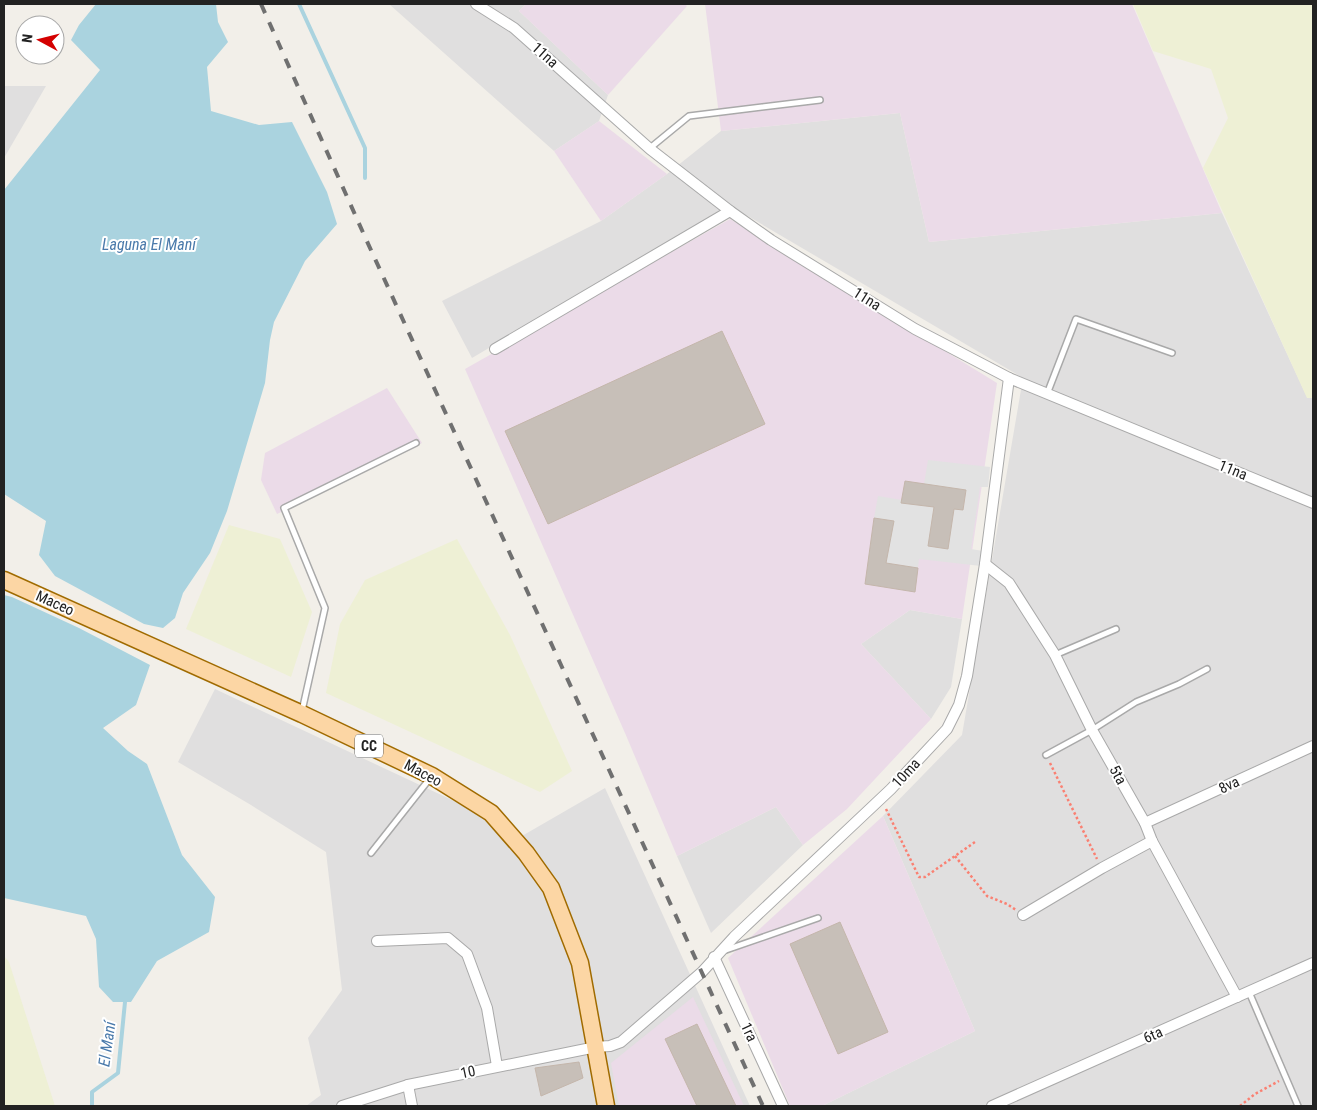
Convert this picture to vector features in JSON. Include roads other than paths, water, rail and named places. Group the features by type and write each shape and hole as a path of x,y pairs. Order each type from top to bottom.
{"main road":[{"name":"Maceo","path":"4,580 302,714 432,776 491,813 526,853 551,888 580,963 606,1106"}],"street":[{"name":"11na","path":"476,4 514,28 650,149 730,212 771,240 915,329 1009,378 1313,503"},
{"path":"494,349 730,212"},
{"name":"10ma","path":"596,1047 610,1046 621,1042 702,972 717,954 881,799 947,729 959,705 967,676 1009,378"},
{"name":"5ta","path":"984,564 1010,582 1055,655 1092,730 1237,997"},
{"name":"8va","path":"1144,823 1313,746"},
{"path":"1023,915 1152,841"},
{"path":"377,941 448,938 467,954 487,1008 496,1066"},
{"name":"1ra","path":"717,954 784,1106"},
{"name":"6ta","path":"992,1106 1313,963"},
{"name":"10","path":"342,1106 408,1085 596,1047"},
{"path":"408,1085 412,1106"}],"lane":[{"path":"650,149 689,116 820,100"},
{"path":"1047,394 1076,319 1172,353"},
{"path":"302,714 325,608 284,508 416,443"},
{"path":"1055,655 1116,629"},
{"path":"1046,755 1092,730 1136,702 1179,684 1207,669"},
{"path":"371,853 432,776"},
{"path":"717,954 818,918"},
{"path":"1249,992 1298,1106"}],"water":[{"name":"Laguna El Maní","path":"96,4 216,4 218,22 228,42 207,67 211,111 259,125 292,122 327,192 337,224 305,261 274,322 265,383 227,511 210,553 183,593 175,618 163,628 144,624 55,576 39,555 46,521 4,494 4,190 100,70 71,40 79,25"},
{"path":"4,595 79,628 150,665 136,705 103,728 128,751 147,764 182,855 215,897 209,932 157,961 131,1002 113,1002 99,987 96,939 86,916 4,898"}],"waterway":[{"path":"299,4 365,148 365,178"},
{"name":"El Maní","path":"92,1106 92,1092 118,1073 125,1002"}],"railway":[{"path":"261,4 365,237 763,1106"}]}
